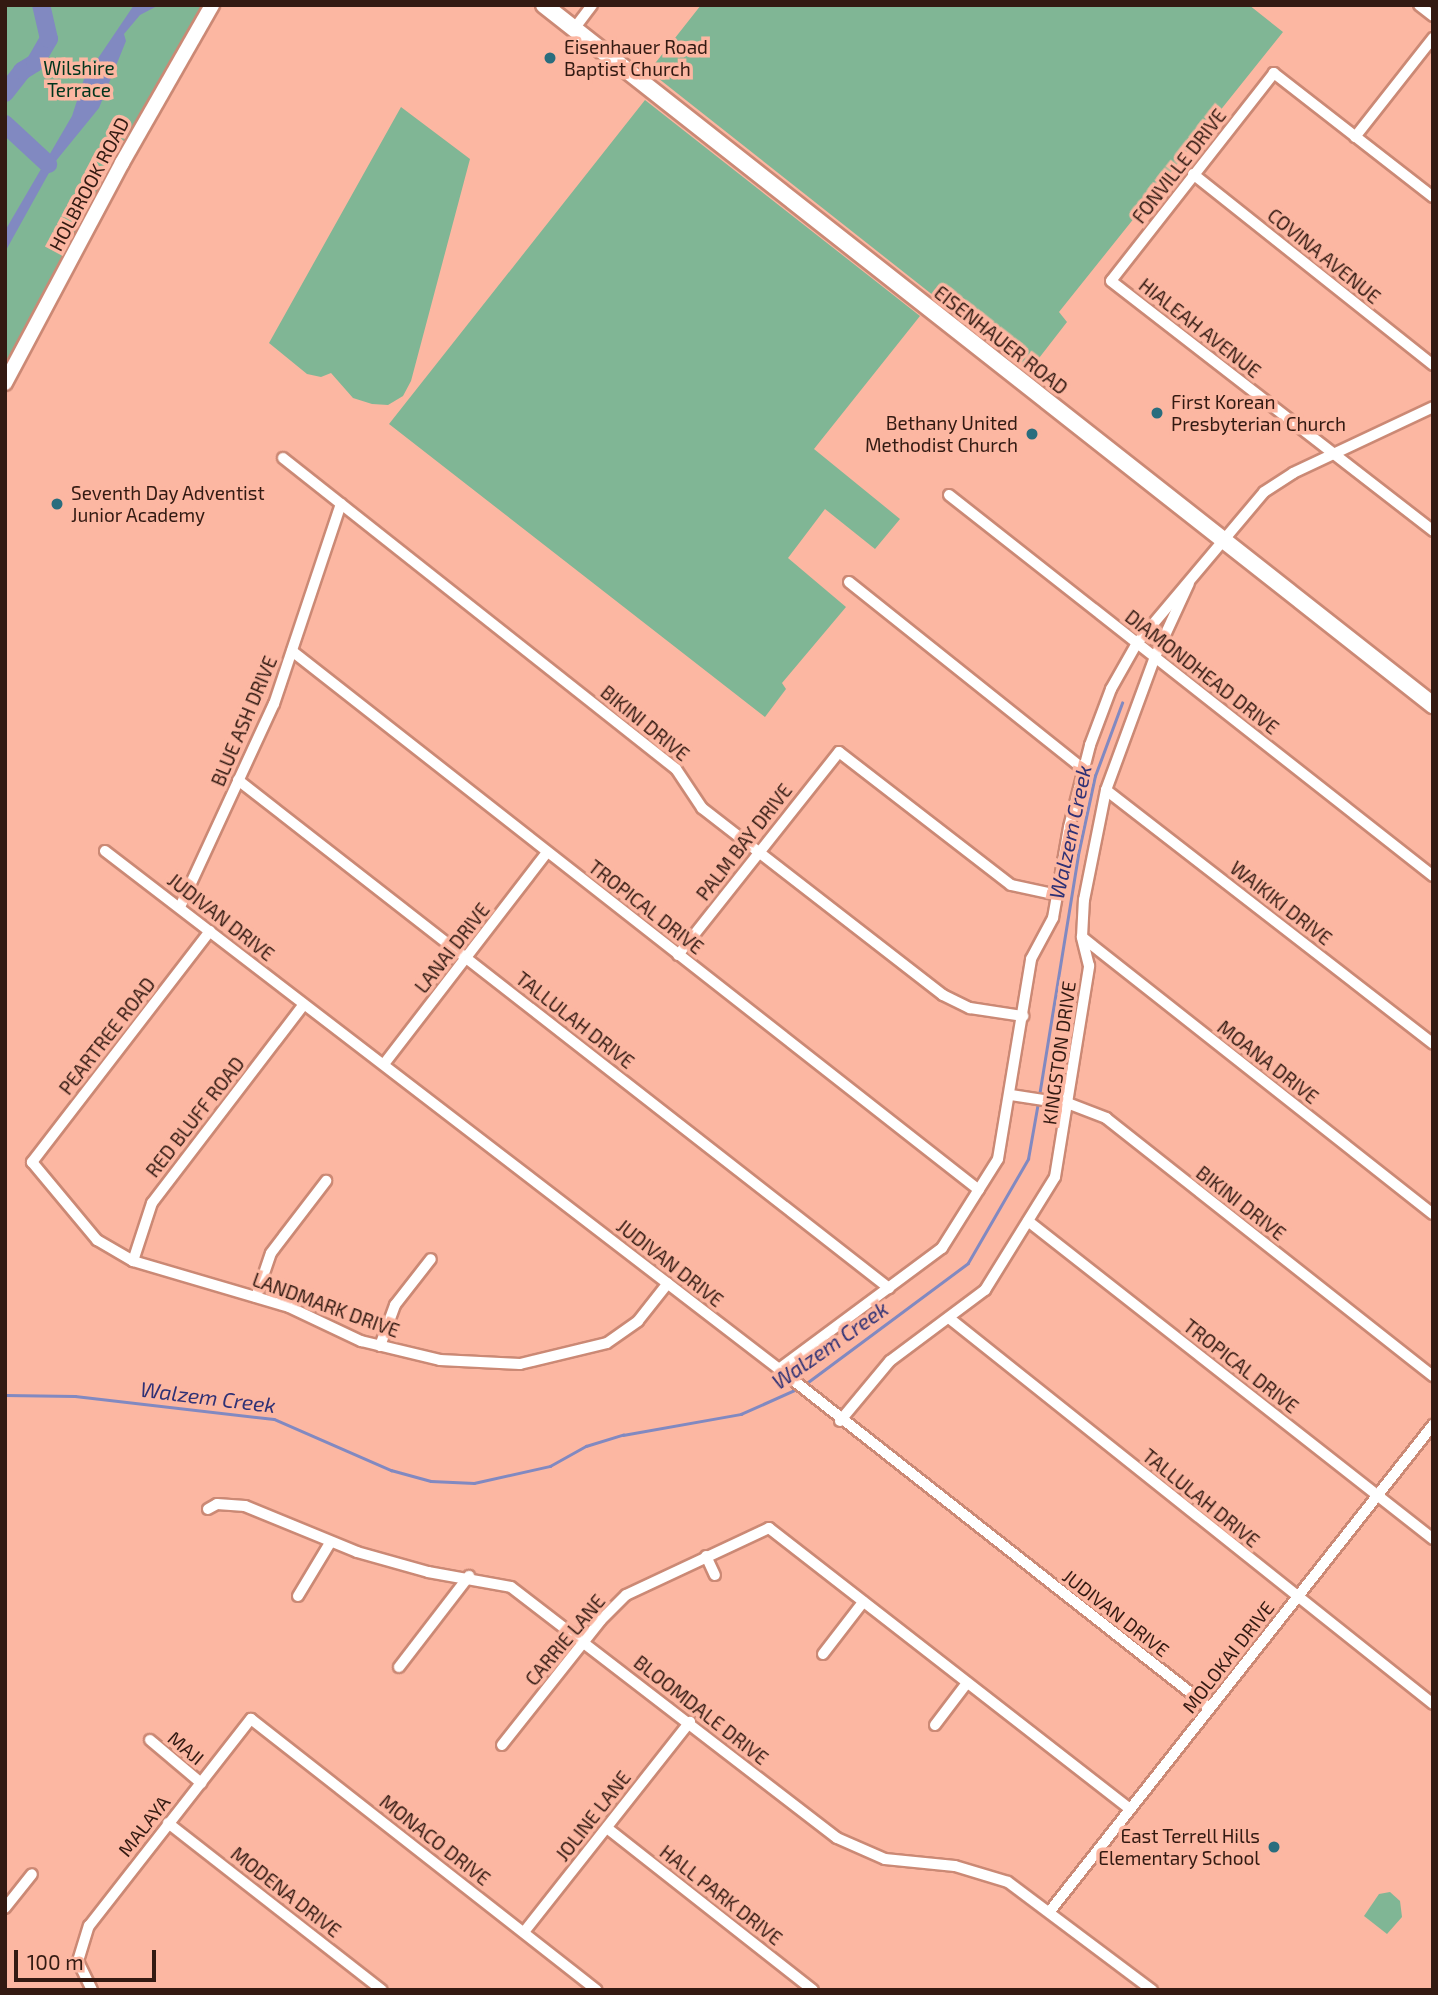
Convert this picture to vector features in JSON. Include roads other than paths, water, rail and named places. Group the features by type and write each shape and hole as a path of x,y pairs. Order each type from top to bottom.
{"main road":[{"name":"EISENHAUER ROAD","path":"544,5 1433,705"}],"street":[{"name":"HOLBROOK ROAD","path":"5,383 122,163 212,5"},
{"path":"574,29 592,5"},
{"path":"1419,5 1433,16"},
{"path":"1433,38 1355,137 1433,197"},
{"name":"FONVILLE DRIVE","path":"1111,281 1274,73 1355,137"},
{"name":"COVINA AVENUE","path":"1193,174 1433,365"},
{"name":"HIALEAH AVENUE","path":"1111,281 1433,531"},
{"name":"KINGSTON DRIVE","path":"779,1369 942,1248 998,1159 1031,959 1053,918 1083,769 1111,689 1137,643 1190,581 1221,539 1264,492 1333,453 1433,407"},
{"name":"BIKINI DRIVE","path":"283,458 676,769 702,808 955,1003 1023,1016"},
{"name":"DIAMONDHEAD DRIVE","path":"949,495 1433,876"},
{"name":"BLUE ASH DRIVE","path":"180,907 274,704 341,504"},
{"name":"KINGSTON DRIVE","path":"840,1421 880,1370 990,1284 1055,1177 1070,1104 1089,966 1082,937 1084,900 1105,790 1155,657 1190,581"},
{"path":"849,583 1083,769"},
{"name":"TROPICAL DRIVE","path":"292,651 979,1190"},
{"name":"PALM BAY DRIVE","path":"678,955 839,752 1011,885 1058,895"},
{"name":"TALLULAH DRIVE","path":"239,780 890,1288"},
{"name":"WAIKIKI DRIVE","path":"1105,790 1433,1044"},
{"name":"JUDIVAN DRIVE","path":"105,851 779,1369 840,1421 1210,1708"},
{"name":"LANAI DRIVE","path":"384,1064 547,852"},
{"name":"PEARTREE ROAD","path":"32,1162 211,931"},
{"name":"MOANA DRIVE","path":"1082,937 1433,1214"},
{"name":"RED BLUFF ROAD","path":"133,1261 152,1203 304,1004"},
{"name":"BIKINI DRIVE","path":"1010,1095 1070,1104 1106,1118 1433,1376"},
{"name":"LANDMARK DRIVE","path":"32,1162 88,1233 133,1261 256,1297 380,1346 440,1360 530,1363 615,1339 638,1321 668,1283"},
{"path":"256,1297 271,1252 326,1181"},
{"name":"TROPICAL DRIVE","path":"1028,1221 1433,1539"},
{"path":"380,1346 395,1306 431,1259"},
{"name":"TALLULAH DRIVE","path":"949,1318 1433,1704"},
{"name":"MOLOKAI DRIVE","path":"1050,1911 1433,1425"},
{"name":"BLOOMDALE DRIVE","path":"208,1509 217,1504 245,1506 330,1543 428,1572 469,1576 511,1587 853,1847 902,1863 955,1866 991,1875 1050,1911 1152,1990"},
{"name":"CARRIE LANE","path":"502,1745 583,1641 626,1595 769,1528 863,1602"},
{"path":"298,1596 330,1543"},
{"path":"706,1556 715,1575"},
{"path":"398,1667 469,1576"},
{"path":"823,1654 863,1602 1130,1809"},
{"path":"935,1725 967,1683"},
{"name":"MALAYA","path":"92,1990 78,1961 89,1926 251,1719"},
{"name":"MONACO DRIVE","path":"251,1719 597,1990"},
{"name":"JOLINE LANE","path":"524,1933 690,1722"},
{"name":"MAJI","path":"149,1740 201,1783"},
{"name":"MODENA DRIVE","path":"168,1823 382,1990"},
{"name":"HALL PARK DRIVE","path":"607,1828 813,1990"},
{"path":"5,1908 32,1874"}],"water":[{"path":"134,5 159,5 140,15 124,34 126,41 99,108 55,162 5,252 6,229 72,116 84,79"}],"waterway":[{"path":"5,93 22,71 35,63 49,39 41,5"},
{"path":"5,124 48,164"},
{"name":"Walzem Creek","path":"1039,1096 1078,855 1095,776 1122,703"},
{"name":"Walzem Creek","path":"804,1385 968,1263 1028,1159 1038,1102"},
{"name":"Walzem Creek","path":"5,1395 75,1396 274,1419 391,1470 431,1481 474,1483 550,1466 586,1446 623,1435 741,1414 799,1388"}],"place":[{"name":"Eisenhauer Road Baptist Church","path":"550,58"},
{"name":"First Korean Presbyterian Church","path":"1157,413"},
{"name":"Bethany United Methodist Church","path":"1032,434"},
{"name":"Seventh Day Adventist Junior Academy","path":"57,504"},
{"name":"East Terrell Hills Elementary School","path":"1274,1847"}],"park label":[{"name":"Wilshire Terrace","path":"79,79"}]}
